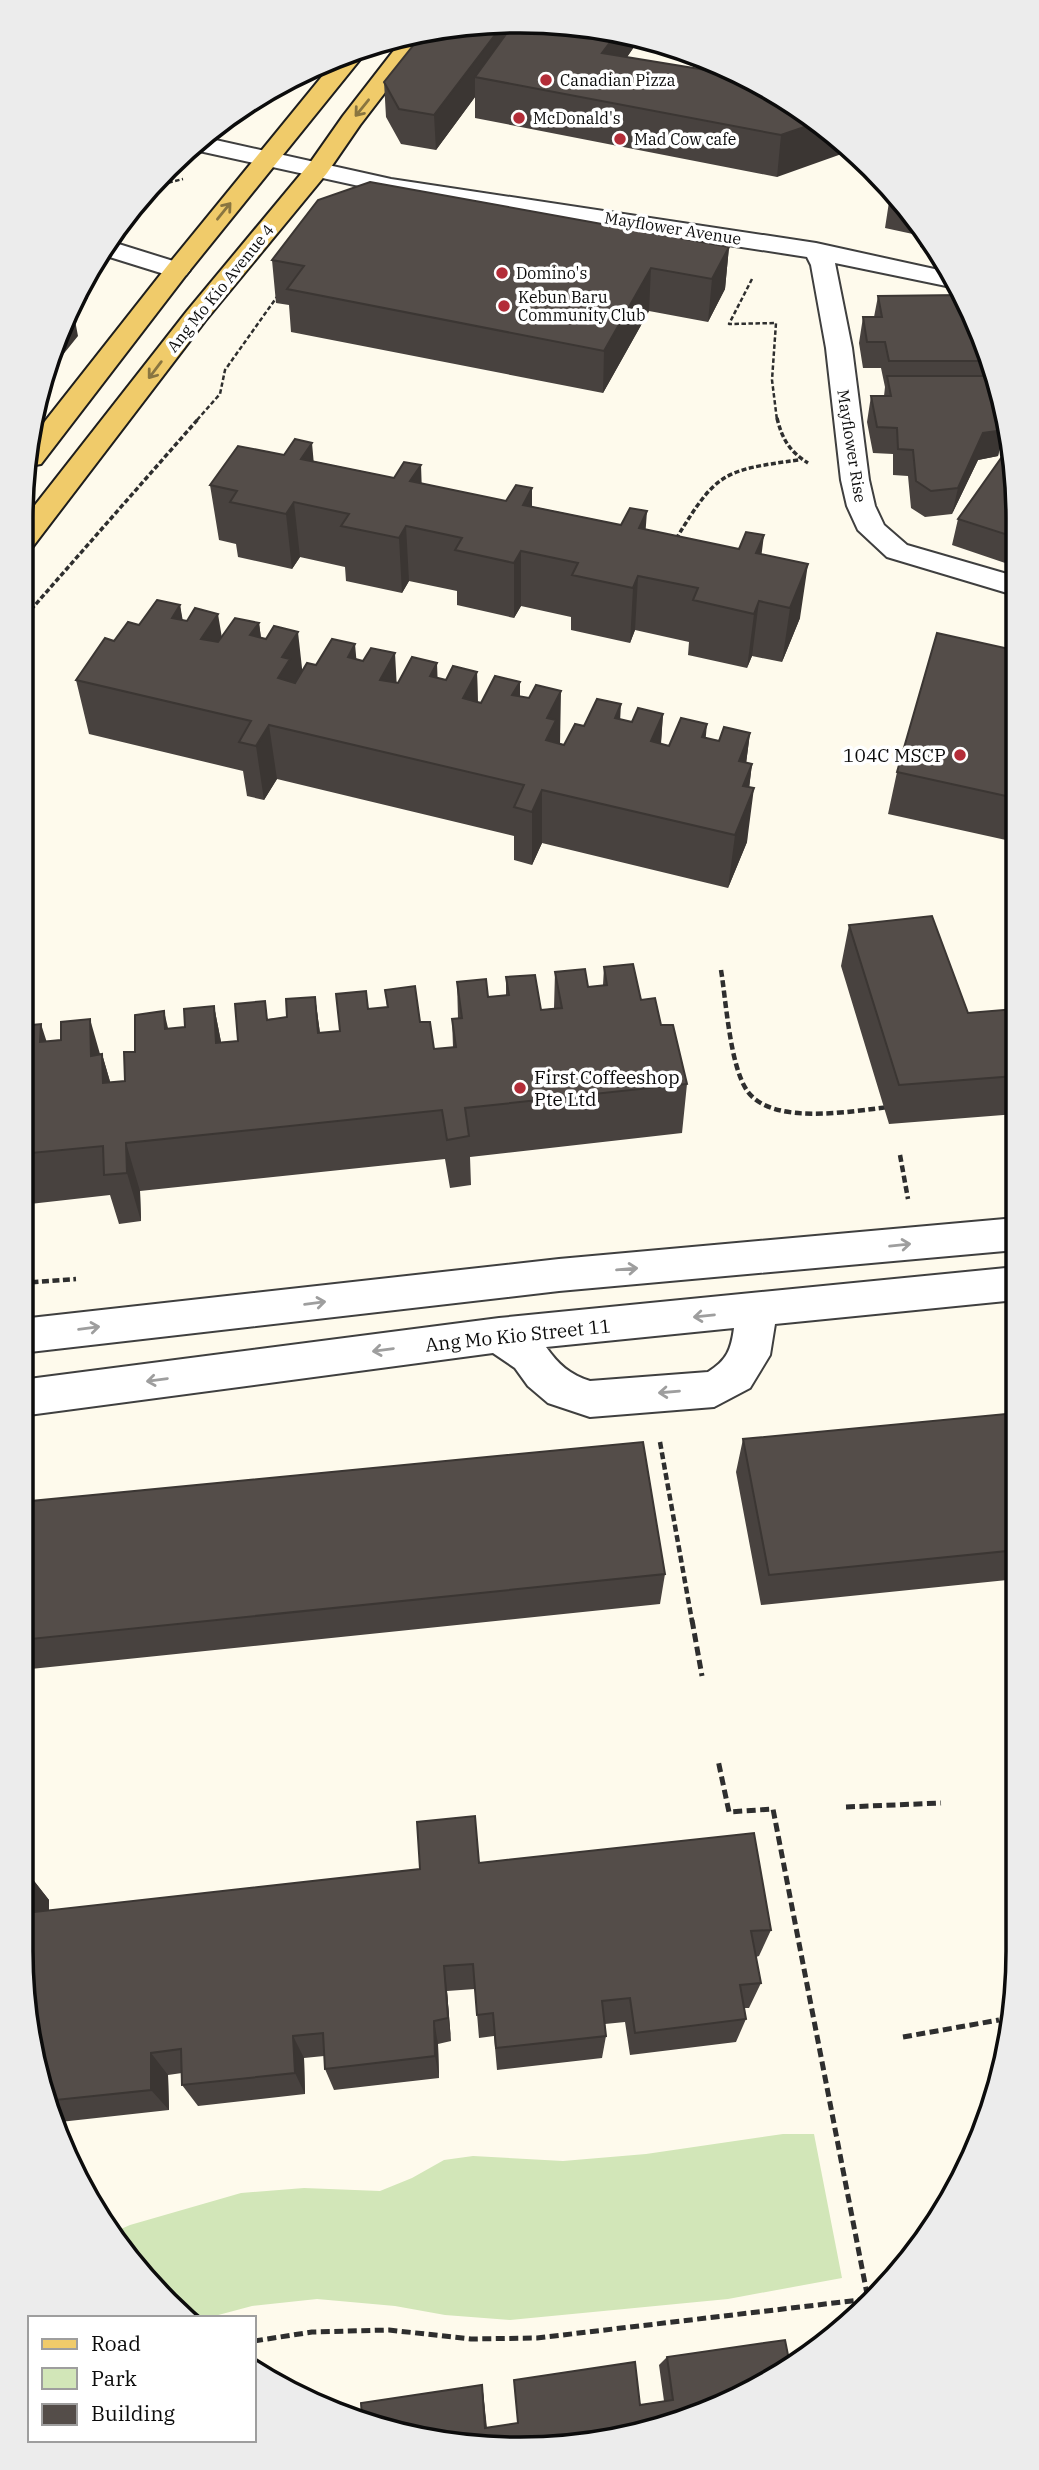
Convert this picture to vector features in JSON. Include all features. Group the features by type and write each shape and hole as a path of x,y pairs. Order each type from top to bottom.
{"main road":[{"name":"Ang Mo Kio Avenue 4","path":"33,527 195,316 314,174 407,47"},
{"path":"38,448 177,270 342,67"}],"street":[{"path":"208,147 263,164"},
{"path":"196,157 263,164 314,174"},
{"name":"Mayflower Avenue","path":"314,174 816,251 942,279"},
{"path":"114,250 177,270"},
{"name":"Mayflower Rise","path":"816,251 824,265 839,348 855,480 861,506 872,530 897,551 1006,584"},
{"path":"33,1335 559,1275 1006,1235"},
{"name":"Ang Mo Kio Street 11","path":"33,1396 499,1335 1006,1284"},
{"path":"499,1335 530,1356 542,1374 562,1390 590,1399 714,1389 736,1376 750,1355 757,1310"}],"path":[{"path":"171,182 180,179"},
{"path":"754,274 729,324 776,323 773,345 773,401 781,437 799,460"},
{"path":"33,607 220,394 225,370 279,293"},
{"path":"674,541 705,490 726,473 745,467 799,460 855,480"},
{"path":"721,970 739,1067 748,1093 769,1107 804,1114 897,1107"},
{"path":"651,1394 702,1676"},
{"path":"718,1760 729,1812 773,1808 867,2290"},
{"path":"846,1807 941,1803"},
{"path":"903,2037 999,2020"},
{"path":"256,2341 313,2332 389,2330 471,2339 537,2338 856,2301"}],"green space":[{"path":"783,2134 814,2134 842,2278 728,2299 510,2320 317,2299 252,2306 214,2316 199,2316 154,2271 121,2229 241,2193 304,2188 380,2191 412,2178 444,2160 473,2156 563,2161 646,2154"}],"building":[{"path":"506,33 583,37 610,42 602,53 706,70 763,98 806,127 781,135 475,77"},
{"path":"496,34 434,115 399,109 384,82 413,46 456,37"},
{"path":"370,182 729,247 712,279 651,268 604,351 287,289 304,266 272,260 318,200"},
{"path":"951,295 979,361 889,361 885,342 867,342 863,317 882,317 878,296"},
{"path":"887,376 984,376 997,431 983,433 958,488 931,491 916,481 913,450 898,449 897,428 877,427 871,396 891,396"},
{"path":"295,439 312,443 301,459 394,478 404,462 421,465 410,481 506,501 516,485 532,488 523,505 621,525 630,508 647,511 639,528 739,549 746,532 764,535 756,553 808,564 790,608 759,601 754,614 693,600 698,588 638,576 633,588 572,575 578,563 521,551 514,563 455,550 462,538 406,526 399,538 341,526 349,514 294,502 286,514 230,502 237,491 210,485 238,446 284,455"},
{"path":"1002,457 1006,534 958,519"},
{"path":"157,600 180,605 172,618 187,621 195,608 218,614 201,639 218,642 235,618 259,623 250,635 266,639 274,626 298,632 282,657 290,659 278,678 295,683 307,663 316,665 332,639 355,644 348,657 363,661 371,648 395,653 380,680 398,683 412,657 437,663 430,676 446,680 453,666 477,672 463,698 481,703 495,676 520,682 512,695 529,698 536,685 561,691 547,718 556,720 546,740 564,745 575,724 584,726 597,699 621,704 615,718 632,722 638,708 663,714 651,741 669,746 681,718 707,724 702,737 719,741 724,727 750,733 739,761 752,764 743,786 754,788 735,835 542,790 532,812 514,807 524,785 269,725 256,746 239,742 251,721 76,680 105,638 114,641 128,622 139,625"},
{"name":"104C MSCP","path":"937,633 1006,648 1006,796 897,772"},
{"path":"932,916 968,1013 1006,1010 1006,1077 899,1085 849,925"},
{"path":"633,964 641,1000 655,998 661,1025 673,1025 687,1084 465,1108 469,1136 447,1140 442,1110 126,1143 127,1173 104,1175 103,1146 33,1153 33,1025 41,1024 40,1042 61,1040 61,1022 90,1019 91,1056 102,1054 103,1083 125,1081 124,1052 135,1052 135,1015 164,1011 165,1029 185,1027 184,1009 214,1006 216,1043 238,1041 235,1004 265,1001 267,1020 287,1017 286,999 315,997 318,1033 340,1031 336,994 366,991 368,1009 388,1007 385,990 415,986 420,1022 430,1022 434,1049 456,1047 452,1019 462,1018 457,982 486,979 488,997 509,995 506,977 535,975 541,1010 562,1008 555,972 585,969 588,987 607,985 604,967"},
{"path":"1006,1414 1006,1551 769,1575 743,1439"},
{"path":"643,1442 665,1574 33,1639 33,1501"},
{"path":"475,1816 479,1863 754,1833 771,1930 751,1931 761,1983 740,1985 746,2019 635,2033 630,1998 602,2001 606,2036 496,2048 493,2013 477,2015 473,1964 444,1966 448,2018 434,2021 435,2056 325,2069 323,2033 293,2036 295,2073 182,2085 181,2049 151,2053 151,2090 57,2100 37,2014 33,1912 420,1869 417,1822"},
{"path":"785,2340 788,2356 735,2387 706,2400 645,2420 583,2433 520,2437 456,2433 362,2410 361,2403 482,2385 485,2428 518,2423 514,2380 635,2362 640,2405 673,2400 667,2357"}],"place":[{"name":"Canadian Pizza","path":"546,80"},
{"name":"McDonald's","path":"519,118"},
{"name":"Mad Cow cafe","path":"620,139"},
{"name":"Domino's","path":"502,273"},
{"name":"Kebun Baru Community Club","path":"504,306"},
{"name":"104C MSCP","path":"960,755"},
{"name":"First Coffeeshop Pte Ltd","path":"520,1088"}]}
